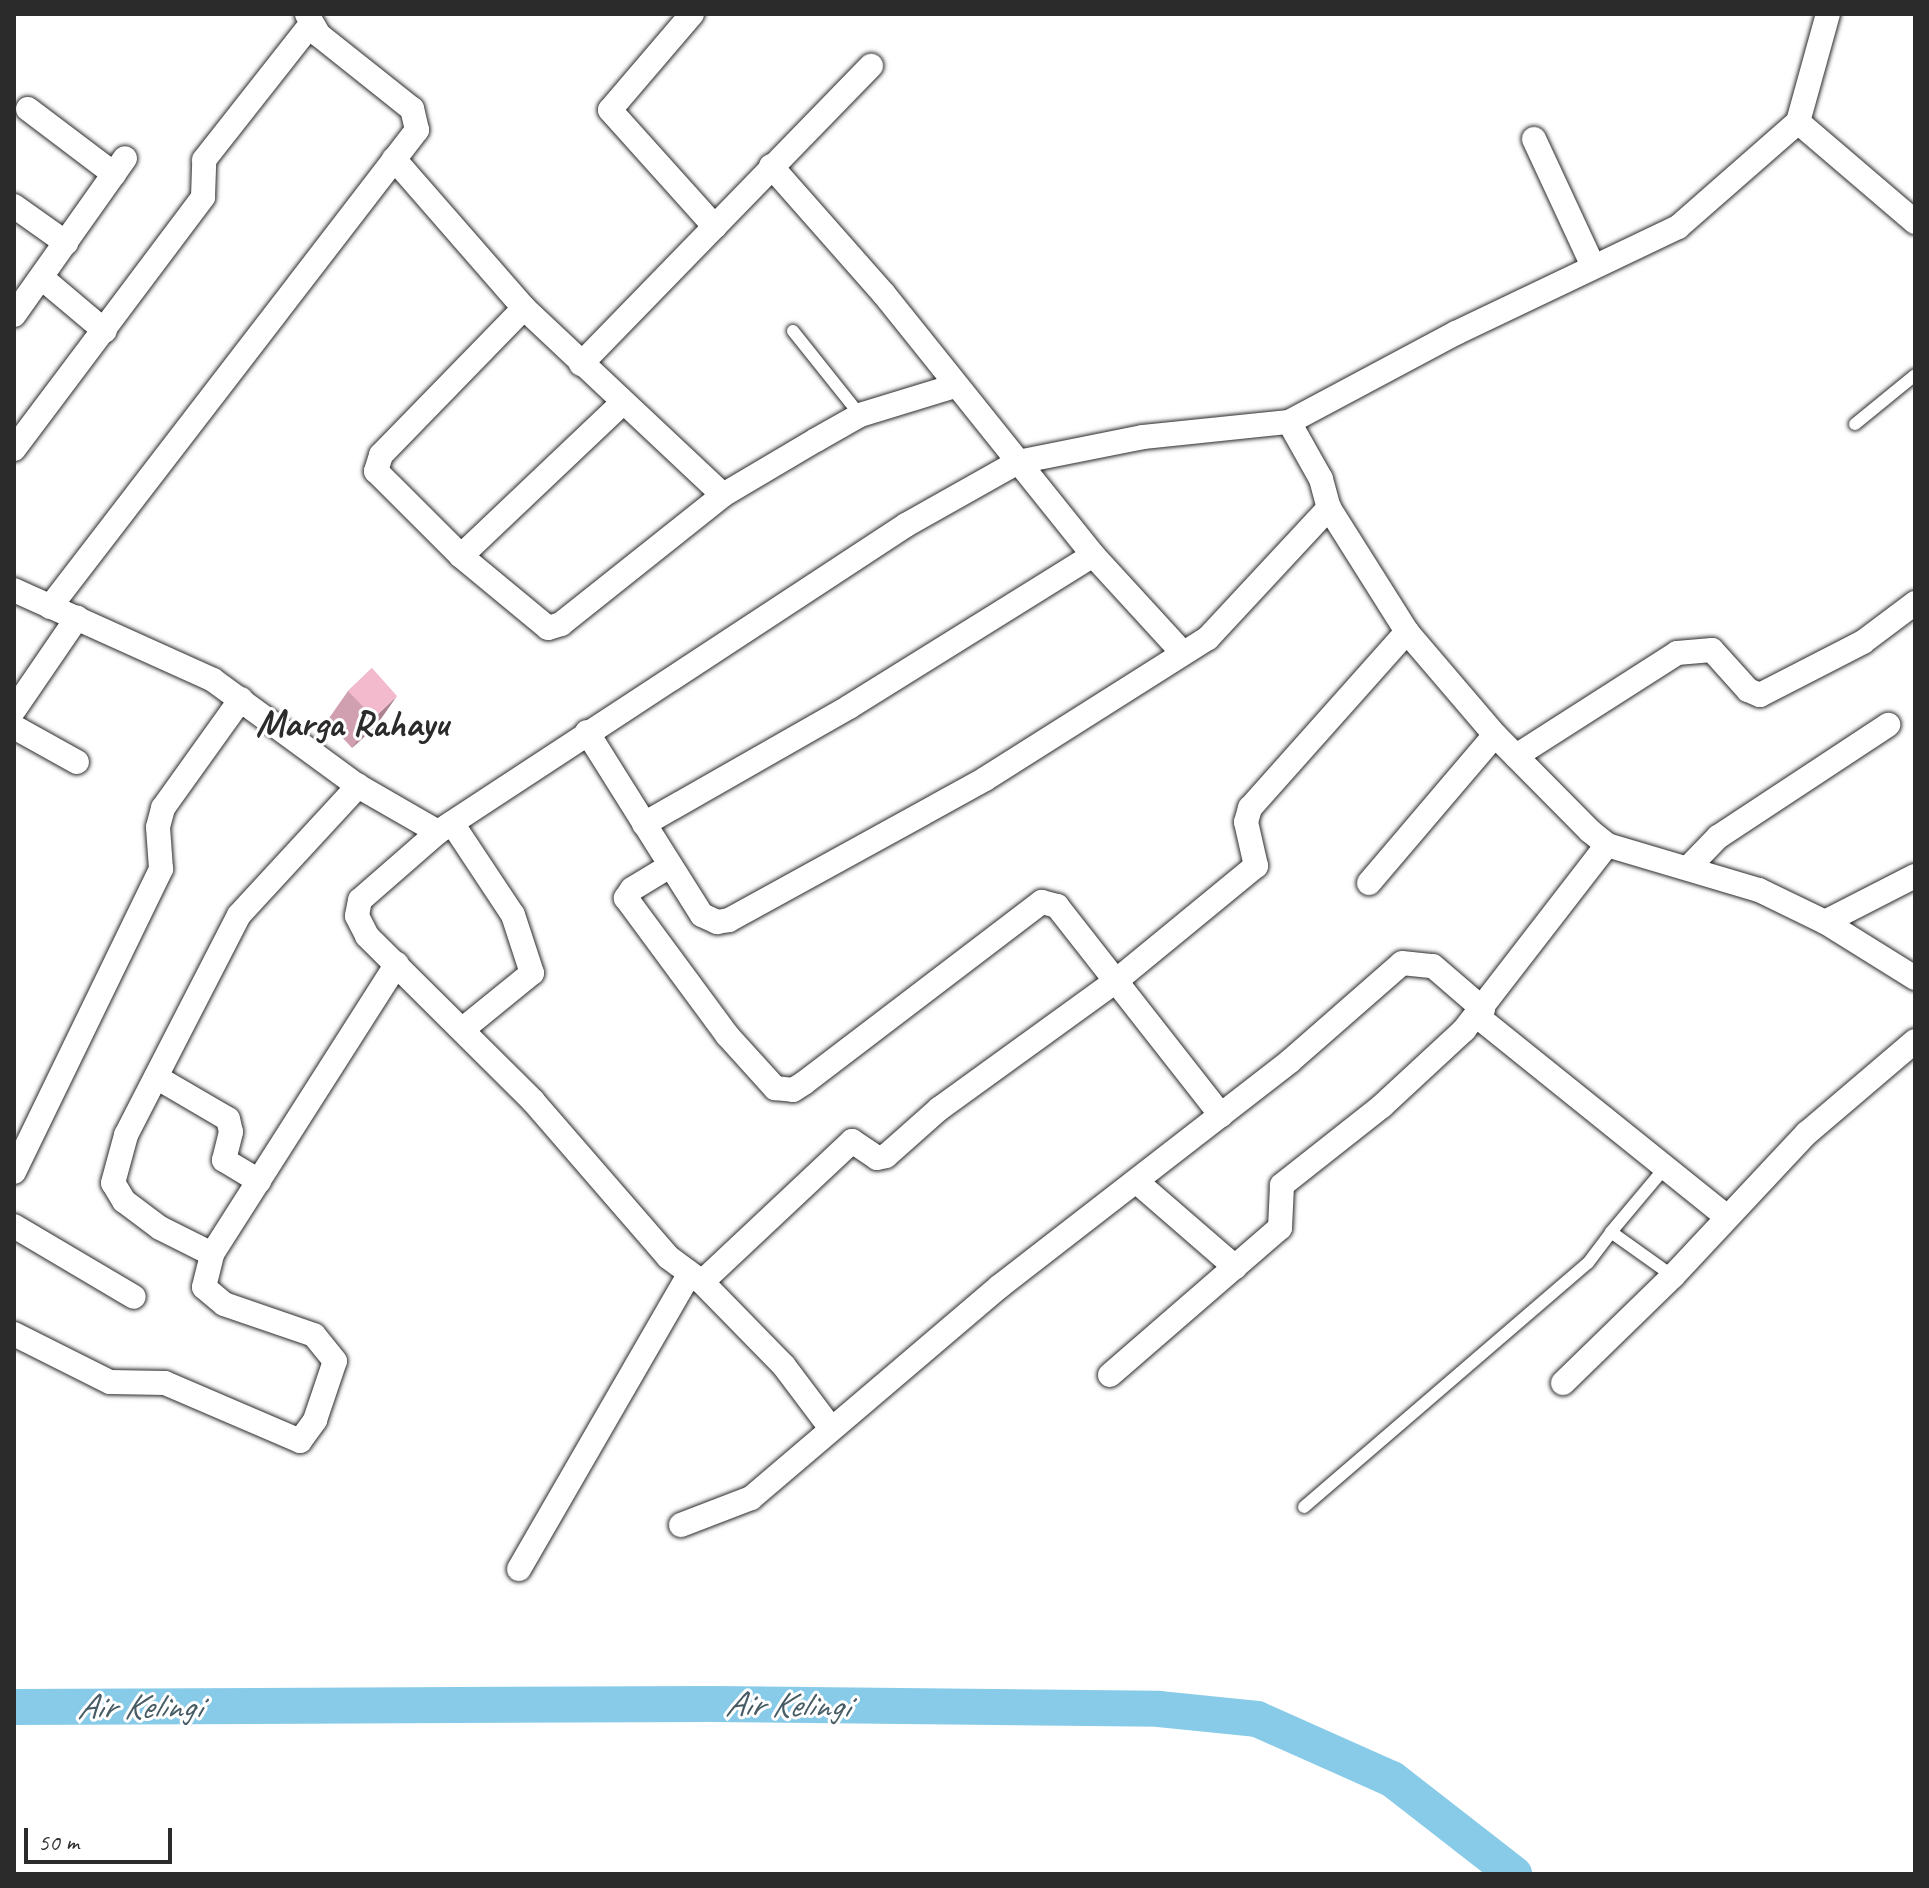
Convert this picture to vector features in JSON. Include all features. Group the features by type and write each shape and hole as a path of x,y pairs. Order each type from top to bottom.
{"street":[{"path":"692,14 610,110 715,227"},
{"path":"830,1427 784,1366 695,1279 463,1029 367,936 357,907 445,827 906,525 1018,462 1143,437 1289,422 1593,266 1678,227 1798,122 1828,14"},
{"path":"14,449 203,197 204,160 309,19 417,115 417,130 50,607"},
{"path":"581,364 871,66"},
{"path":"14,315 120,166 28,109"},
{"path":"1798,122 1915,222"},
{"path":"1534,139 1593,266"},
{"path":"394,159 524,308 723,495"},
{"path":"771,166 884,294 1093,555 1182,652"},
{"path":"14,206 66,243"},
{"path":"42,278 105,331"},
{"path":"524,308 376,463 381,481 461,556 532,619 553,627 723,495 860,415 955,386"},
{"path":"461,556 622,403"},
{"path":"1289,422 1321,479 1329,508 1407,632 1495,735 1607,845 1759,890 1825,922 1915,978"},
{"path":"587,732 670,866 708,920 729,920 985,779 1208,638 1329,508"},
{"path":"644,824 837,714 1093,555"},
{"path":"14,590 160,652 241,699 358,786 445,827 513,915 532,973 463,1029"},
{"path":"1516,756 1677,653 1712,650 1748,690 1760,695 1863,642 1915,603"},
{"path":"14,710 77,618"},
{"path":"519,1569 695,1279 852,1141 877,1158 886,1156 939,1109 1117,980 1256,866 1246,822 1250,808 1407,632"},
{"path":"14,1172 161,869 158,827 163,808 241,699"},
{"path":"1689,867 1718,837 1888,725"},
{"path":"14,727 77,762"},
{"path":"1369,883 1495,735"},
{"path":"212,1254 160,1228 124,1201 113,1183 126,1135 239,915 358,786"},
{"path":"1110,1375 1283,1223 1282,1185 1382,1106 1480,1012 1607,845"},
{"path":"670,866 632,889 626,898 727,1035 775,1088 793,1090 804,1083 1036,904 1057,906 1221,1115"},
{"path":"1825,922 1915,876"},
{"path":"681,1525 751,1498 830,1427 1221,1115 1402,963 1433,966 1480,1012 1663,1170 1727,1217"},
{"path":"14,1334 110,1382 165,1383 300,1441 315,1420 335,1361 314,1335 224,1304 204,1287 212,1254 397,964"},
{"path":"1563,1383 1673,1276 1807,1133 1915,1041"},
{"path":"156,1077 219,1110 231,1126 224,1160 259,1181"},
{"path":"1137,1182 1235,1267"},
{"path":"14,1226 134,1297"}],"lane":[{"path":"793,331 860,415"},
{"path":"1855,424 1915,375"},
{"path":"1304,1507 1588,1263 1663,1170"},
{"path":"1611,1232 1673,1276"}],"building":[{"path":"372,668 397,696 374,718 348,691"}],"waterway":[{"name":"Air Kelingi","path":"14,1707 711,1704 1159,1709 1257,1719 1392,1779 1514,1874"}],"district":[{"name":"Marga Rahayu","path":"352,724"}]}
